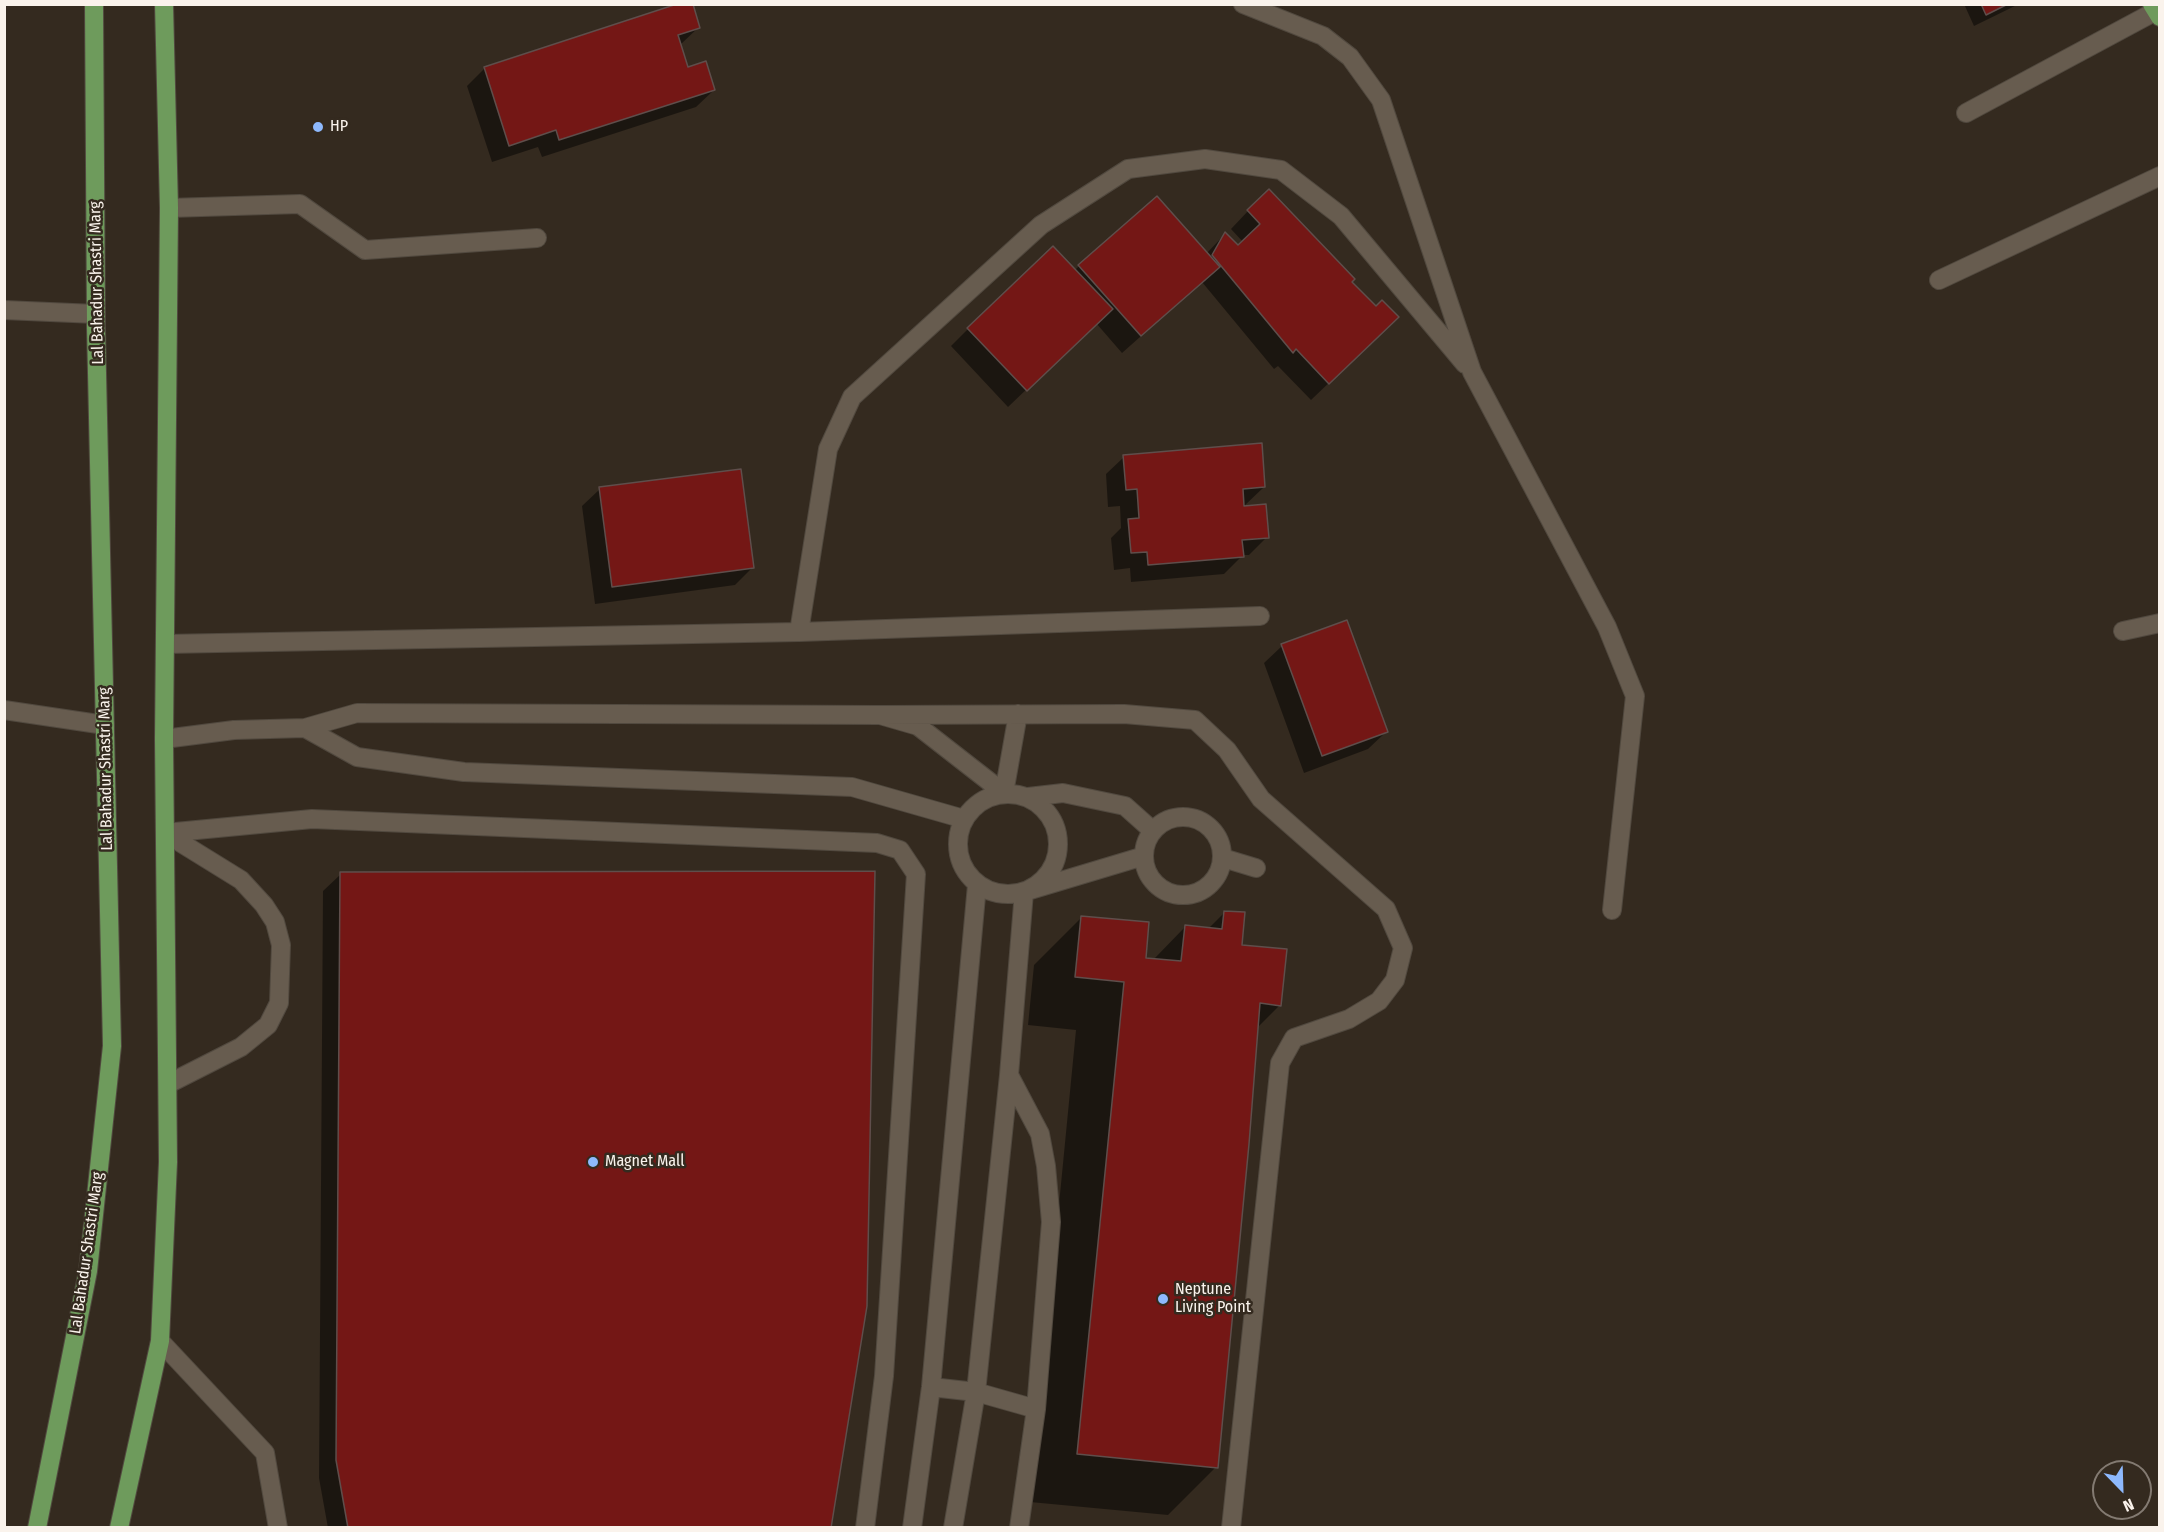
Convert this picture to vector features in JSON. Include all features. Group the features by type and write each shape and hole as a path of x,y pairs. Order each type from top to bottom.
{"main road":[{"name":"Lal Bahadur Shastri Marg","path":"37,1527 88,1271 112,1046 96,314 94,4"},
{"path":"119,1527 160,1341 168,1162 164,739 169,208 164,4"}],"street":[{"path":"1243,4 1323,36 1350,57 1382,100 1472,372 1607,627 1635,696 1612,910"},
{"path":"1966,113 2156,11"},
{"path":"799,632 828,449 852,397 1041,225 1128,169 1206,159 1281,170 1341,216 1472,372"},
{"path":"1939,280 2160,176"},
{"path":"169,208 300,204 365,250 537,238"},
{"path":"4,310 96,314"},
{"path":"165,644 799,632 1260,615"},
{"path":"2123,631 2160,623"},
{"path":"4,710 105,725"},
{"path":"164,739 234,730 305,728 357,713 1124,714 1195,720 1227,750 1261,799 1386,909 1403,948 1395,980 1379,1001 1349,1019 1294,1038 1280,1063 1231,1527"},
{"path":"1004,793 1018,714"},
{"path":"880,715 918,726 1004,793 1028,797 1064,793 1125,806 1153,831"},
{"path":"305,728 357,756 464,772 852,787 964,819"},
{"path":"1004,793 981,801 964,819 957,842 962,866 977,885 1000,894 1024,892 1144,856"},
{"path":"1024,892 1045,879 1057,857 1058,841 1058,833 1047,812 1028,797"},
{"path":"1186,816 1198,819 1216,834 1223,858 1214,880 1203,890 1177,895 1164,890 1153,881 1146,869 1144,856 1146,842 1162,822 1186,816"},
{"path":"165,833 312,819 877,843 900,850 916,874 884,1376 865,1527"},
{"path":"165,833 241,880 264,905 275,922 281,945 279,1002 268,1025 241,1047 168,1084"},
{"path":"1223,858 1256,868"},
{"path":"912,1527 932,1387 977,885"},
{"path":"953,1527 976,1392 1009,1075 1024,892"},
{"path":"1009,1075 1040,1134 1046,1166 1051,1222 1036,1409 1019,1527"},
{"path":"160,1341 265,1453 278,1527"},
{"path":"932,1387 976,1392 1036,1409"}],"building":[{"path":"677,4 693,4 700,28 678,35 688,67 706,61 715,90 559,140 556,130 509,146 484,67"},
{"path":"1981,4 2008,4 1986,15"},
{"path":"1269,189 1355,279 1352,282 1376,306 1382,300 1399,317 1329,384 1296,349 1293,353 1212,255 1225,232 1238,245 1260,224 1247,210"},
{"path":"1157,196 1220,267 1141,336 1078,265"},
{"path":"1053,246 1113,309 1027,391 967,328"},
{"path":"1262,443 1265,487 1243,489 1244,506 1266,504 1269,538 1242,540 1244,557 1148,565 1147,552 1131,553 1128,519 1139,518 1137,489 1126,490 1123,455"},
{"path":"741,469 754,568 612,587 599,487"},
{"path":"1347,620 1388,732 1322,756 1281,644"},
{"name":"Magnet Mall","path":"875,871 867,1306 831,1528 348,1528 336,1460 340,872"},
{"name":"Neptune Living Point","path":"1224,911 1245,912 1242,945 1287,949 1281,1006 1260,1003 1218,1468 1077,1454 1124,982 1075,977 1081,916 1149,922 1146,958 1181,961 1185,925 1222,929"}],"place":[{"name":"HP","path":"318,127"},
{"name":"Magnet Mall","path":"593,1162"},
{"name":"Neptune Living Point","path":"1163,1299"}]}
